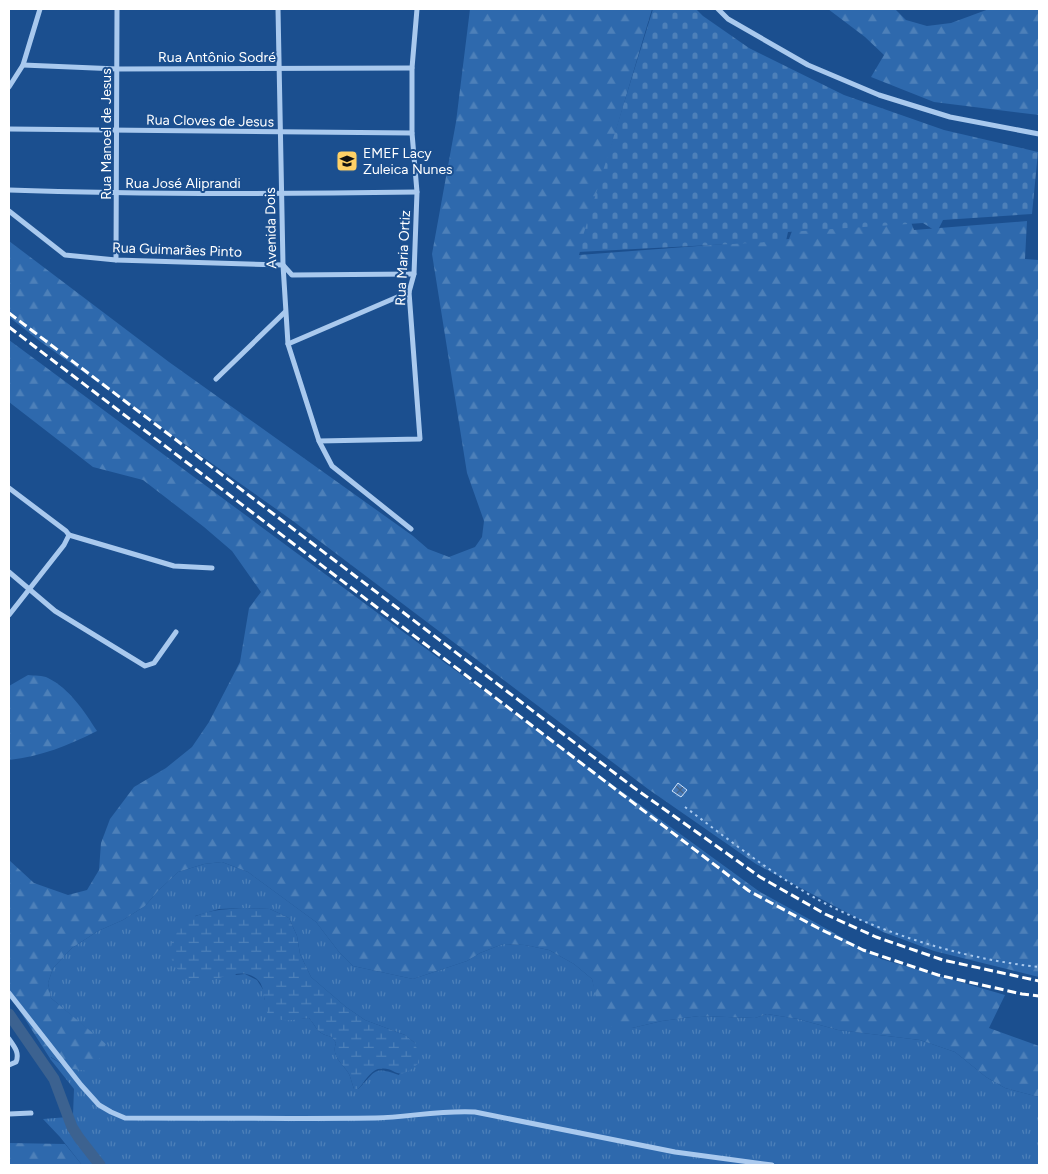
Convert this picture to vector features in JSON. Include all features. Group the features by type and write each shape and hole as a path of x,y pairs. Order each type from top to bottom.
{"street":[{"path":"9,87 23,65 40,9"},
{"name":"Rua Manoel de Jesus","path":"116,260 118,194 117,9"},
{"name":"Avenida Dois","path":"278,9 283,265 288,344 319,441 332,466 411,529"},
{"name":"Rua Maria Ortiz","path":"319,441 420,439 409,292 414,274 417,192 412,133 412,68 417,9"},
{"path":"718,9 728,19 808,65 878,95 950,117 1039,134"},
{"name":"Rua Antônio Sodré","path":"23,65 118,69 412,68"},
{"name":"Rua Cloves de Jesus","path":"9,129 412,133"},
{"name":"Rua José Aliprandi","path":"9,190 118,194 417,192"},
{"name":"Rua Guimarães Pinto","path":"9,212 65,255 116,260 283,265 292,275 414,274"},
{"path":"288,344 409,292"},
{"path":"216,379 285,312"},
{"path":"9,488 69,535 174,566 212,568"},
{"path":"9,615 64,545 69,535"},
{"path":"9,572 55,611 145,666 154,663 176,632"},
{"path":"9,993 47,1044 87,1092 99,1104 125,1118 353,1118 396,1117 458,1111 474,1112 675,1152 772,1165"},
{"path":"9,1038 17,1051 18,1057 16,1062 9,1065"},
{"path":"9,1114 31,1113"}],"path":[{"path":"685,807 771,871 832,907 889,931 956,952 1008,964 1039,967"}],"green space":[{"path":"470,9 652,9 579,255 789,239 817,166 897,186 914,230 1027,221 1025,259 1039,260 1039,977 934,951 883,932 756,864 648,789 293,521 41,342 9,317 9,241 169,362 413,536 428,549 449,557 475,547 482,537 484,521 467,473 432,254 456,122"},
{"path":"653,9 696,9 749,48 844,95 944,130 1038,152 1032,214 943,220 937,232 923,223 788,232 786,241 578,252"},
{"path":"828,9 895,9 906,20 927,26 951,23 989,9 1039,9 1039,115 934,102 871,77 884,55 865,37"},
{"path":"9,340 448,665 760,892 881,959 1005,995 989,1028 1039,1046 1039,1097 1005,1088 986,1077 955,1052 920,1040 838,1030 798,1019 767,1014 755,1018 699,1016 662,1021 632,1028 609,1026 599,1013 592,979 574,964 549,950 525,945 503,944 480,953 467,961 413,979 353,966 339,952 316,922 248,872 222,862 204,864 178,872 145,906 123,920 98,931 72,948 53,968 48,983 51,998 106,1044 101,1057 87,1071 68,1068 51,1057 51,1060 9,994 9,860 34,883 68,895 87,890 99,870 101,843 110,819 134,787 166,768 192,747 209,722 240,662 249,608 261,592 232,551 143,480 93,467 9,402"},
{"path":"28,675 46,677 63,688 82,708 97,731 54,750 9,760 9,686"},
{"path":"222,862 248,872 316,922 339,952 353,966 413,979 467,961 480,953 503,944 525,945 549,950 574,964 592,979 596,994 632,1028 662,1021 699,1016 755,1018 767,1014 798,1019 838,1030 920,1040 955,1052 986,1077 1005,1088 1039,1097 1039,1165 82,1165 43,1119 73,1115 74,1089 50,1057 68,1068 106,1045 51,998 48,983 53,968 72,948 98,931 123,920 145,906 178,872 204,864","holes":["219,909 270,909 289,918 297,936 300,954 311,977 346,1007 365,1020 405,1035 415,1043 399,1075 384,1071 375,1072 358,1089 354,1089 349,1074 336,1056 336,1043 332,1037 320,1032 309,1018 281,1020 264,999 264,991 257,980 245,974 236,975 195,916"]},
{"path":"245,908 270,909 289,918 297,936 300,954 311,977 346,1007 365,1020 405,1035 415,1043 419,1063 405,1073 400,1074 384,1068 375,1070 358,1089 354,1089 349,1074 336,1056 336,1043 332,1037 320,1032 309,1018 285,1020 271,1017 265,1007 262,988 254,977 238,974 212,980 189,981 172,960 171,947 180,928 190,919 208,912"},
{"path":"9,1143 65,1144 82,1165 9,1165"}],"building":[{"path":"678,783 687,790 681,797 672,791"}],"waterway":[{"path":"9,1014 54,1079 72,1127 100,1165"}],"railway":[{"path":"9,313 633,787 760,877 825,914 876,937 943,960 1039,981"},
{"path":"9,327 749,891 863,950 938,975 1022,994 1039,996"}],"place":[{"name":"EMEF Lacy Zuleica Nunes","path":"347,161"}]}
